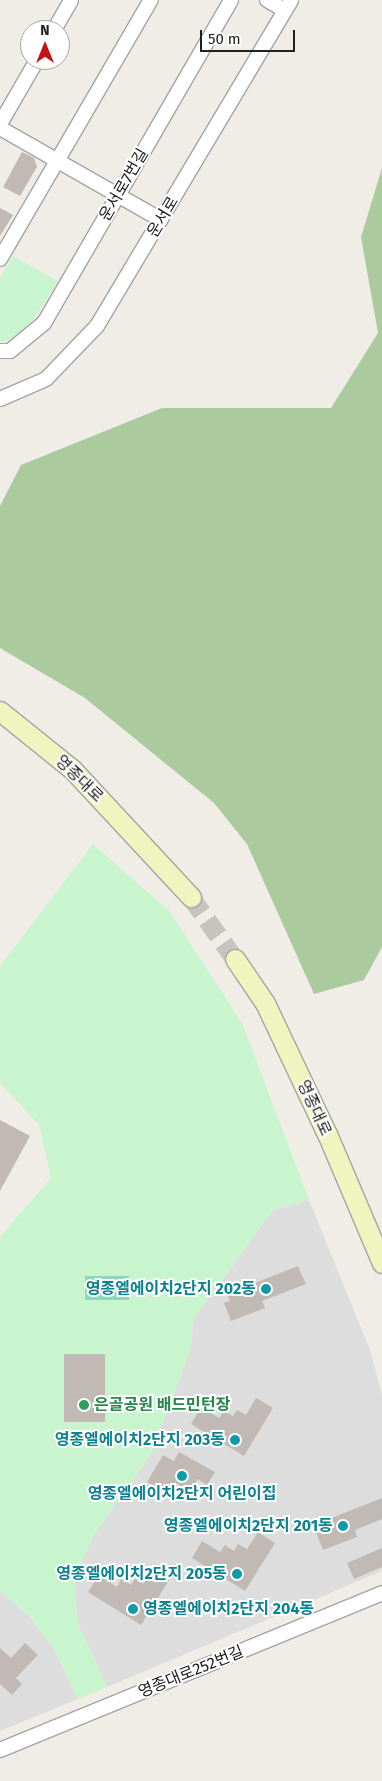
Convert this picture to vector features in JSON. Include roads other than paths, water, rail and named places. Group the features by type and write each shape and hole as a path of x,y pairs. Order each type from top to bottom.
{"main road":[{"name":"영종대로","path":"0,711 72,769 191,897"},
{"name":"영종대로","path":"235,959 265,1003 328,1136 382,1263"}],"street":[{"path":"60,20 71,0"},
{"path":"0,259 151,0"},
{"name":"운서로7번길","path":"0,351 10,351 44,323 231,0"},
{"path":"267,0 287,5"},
{"name":"운서로","path":"0,399 46,379 97,326 287,5"},
{"path":"0,124 31,70"},
{"path":"0,128 161,220"},
{"name":"영종대로252번길","path":"0,1750 382,1594"}],"tunnel":[{"path":"191,897 235,959"}],"place":[{"name":"영종엘에이치2단지 202동","path":"266,1289"},
{"name":"은골공원 배드민턴장","path":"84,1405"},
{"name":"영종엘에이치2단지 203동","path":"235,1440"},
{"name":"영종엘에이치2단지 어린이집","path":"182,1476"},
{"name":"영종엘에이치2단지 201동","path":"343,1526"},
{"name":"영종엘에이치2단지 205동","path":"237,1574"},
{"name":"영종엘에이치2단지 204동","path":"133,1609"}]}
